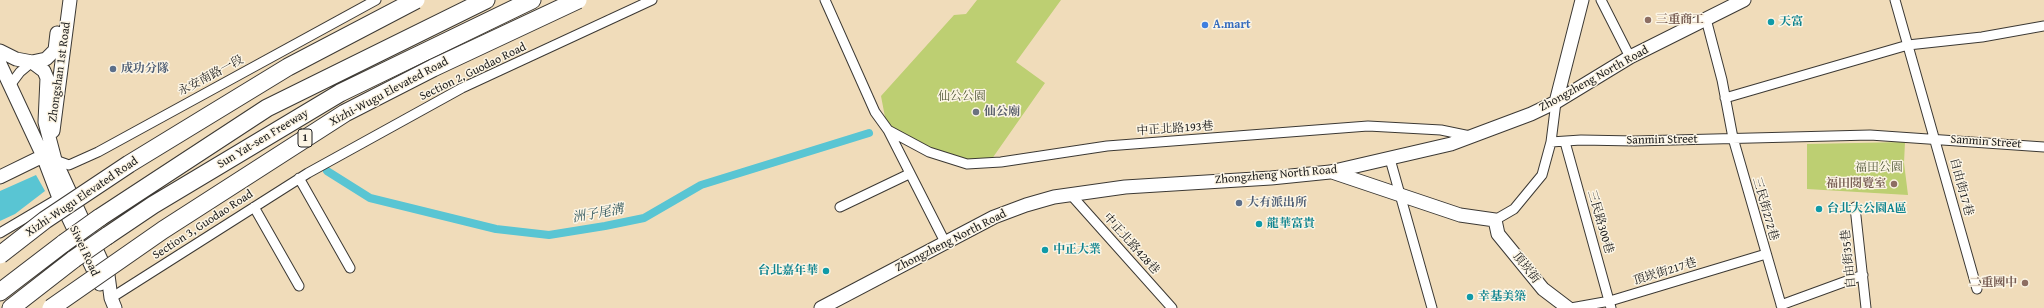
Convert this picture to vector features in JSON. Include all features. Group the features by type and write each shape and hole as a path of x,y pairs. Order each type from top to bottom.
{"highway":[{"name":"Xizhi-Wugu Elevated Road","path":"0,255 44,220 129,164 288,67 416,0"},
{"name":"Sun Yat-sen Freeway","path":"0,292 99,218 267,108 486,0"},
{"name":"Sun Yat-sen Freeway","path":"11,308 74,259 152,204 340,92 532,0"},
{"name":"Xizhi-Wugu Elevated Road","path":"51,308 163,230 345,113 433,68 578,0"}],"main road":[{"name":"Zhongshan 1st Road","path":"0,51 16,59 32,62 46,59 55,50 62,0"},
{"name":"Zhongshan 1st Road","path":"49,158 70,0"},
{"path":"1556,102 1582,0"},
{"name":"Zhongzheng North Road","path":"822,308 994,217 1026,205 1054,197 1072,196 1126,187 1271,178 1330,172 1451,144 1531,114 1556,102 1630,57 1744,0"},
{"name":"Zhongshan 1st Road","path":"32,62 44,70 47,78 45,122 51,144"},
{"path":"0,64 49,158 0,177"},
{"name":"Siwei Road","path":"49,158 59,198 99,283 113,303"},
{"name":"Siwei Road","path":"49,158 108,275 113,303"},
{"path":"1330,172 1460,214 1495,220"},
{"name":"頂崁街","path":"1495,220 1498,234 1543,289 1569,308"}],"street":[{"name":"永安南路一段","path":"49,158 69,165 98,152 376,0"},
{"name":"Section 2, Guodao Road","path":"308,173 462,88 652,0"},
{"path":"825,0 872,105 888,130 909,174 945,242"},
{"path":"1600,0 1630,57"},
{"name":"自由街17巷","path":"1894,0 1935,138 1977,289"},
{"name":"三民街272巷","path":"1706,19 1733,138 1781,307"},
{"path":"1725,98 1908,45 1982,37 2044,26"},
{"path":"11,84 20,72 32,62"},
{"path":"1495,220 1514,209 1542,175 1551,142 1556,102"},
{"name":"中正北路193巷","path":"888,130 930,152 967,164 1001,162 1107,146 1368,126 1441,130 1470,136"},
{"name":"Sanmin Street","path":"1551,142 1870,135 1935,138 2044,147"},
{"name":"三民路300巷","path":"1565,142 1611,305"},
{"path":"1390,159 1432,308"},
{"name":"Section 3, Guodao Road","path":"113,303 254,207 308,173"},
{"path":"840,207 909,174"},
{"path":"299,178 350,268"},
{"name":"中正北路428巷","path":"1072,196 1172,308"},
{"path":"0,233 59,198"},
{"path":"254,207 299,286"},
{"name":"自由街35巷","path":"1855,207 1866,308"},
{"name":"頂崁街217巷","path":"1569,308 1611,305 1766,254"},
{"path":"1781,307 1863,276"}],"green space":[{"name":"仙公公園","path":"977,0 1061,0 1016,62 1045,83 989,163 941,159 888,133 881,96 954,15 966,14"},
{"name":"福田公園","path":"1905,142 1904,163 1908,195 1807,189 1807,144"}],"water":[{"path":"36,175 45,191 15,214 0,221 0,191"}],"waterway":[{"name":"洲子尾溝","path":"327,171 370,198 496,229 549,235 644,218 701,185 869,133"}],"place":[{"name":"三重商工","path":"1648,20"},
{"name":"天富","path":"1771,22"},
{"name":"A.mart","path":"1205,25"},
{"name":"成功分隊","path":"113,69"},
{"name":"仙公廟","path":"976,112"},
{"name":"福田閱覽室","path":"1894,184"},
{"name":"大有派出所","path":"1239,203"},
{"name":"台北大公園A區","path":"1819,209"},
{"name":"龍華富貴","path":"1259,224"},
{"name":"中正大業","path":"1045,250"},
{"name":"台北嘉年華","path":"826,271"},
{"name":"二重國中","path":"2025,283"},
{"name":"幸基美築","path":"1470,297"}]}
